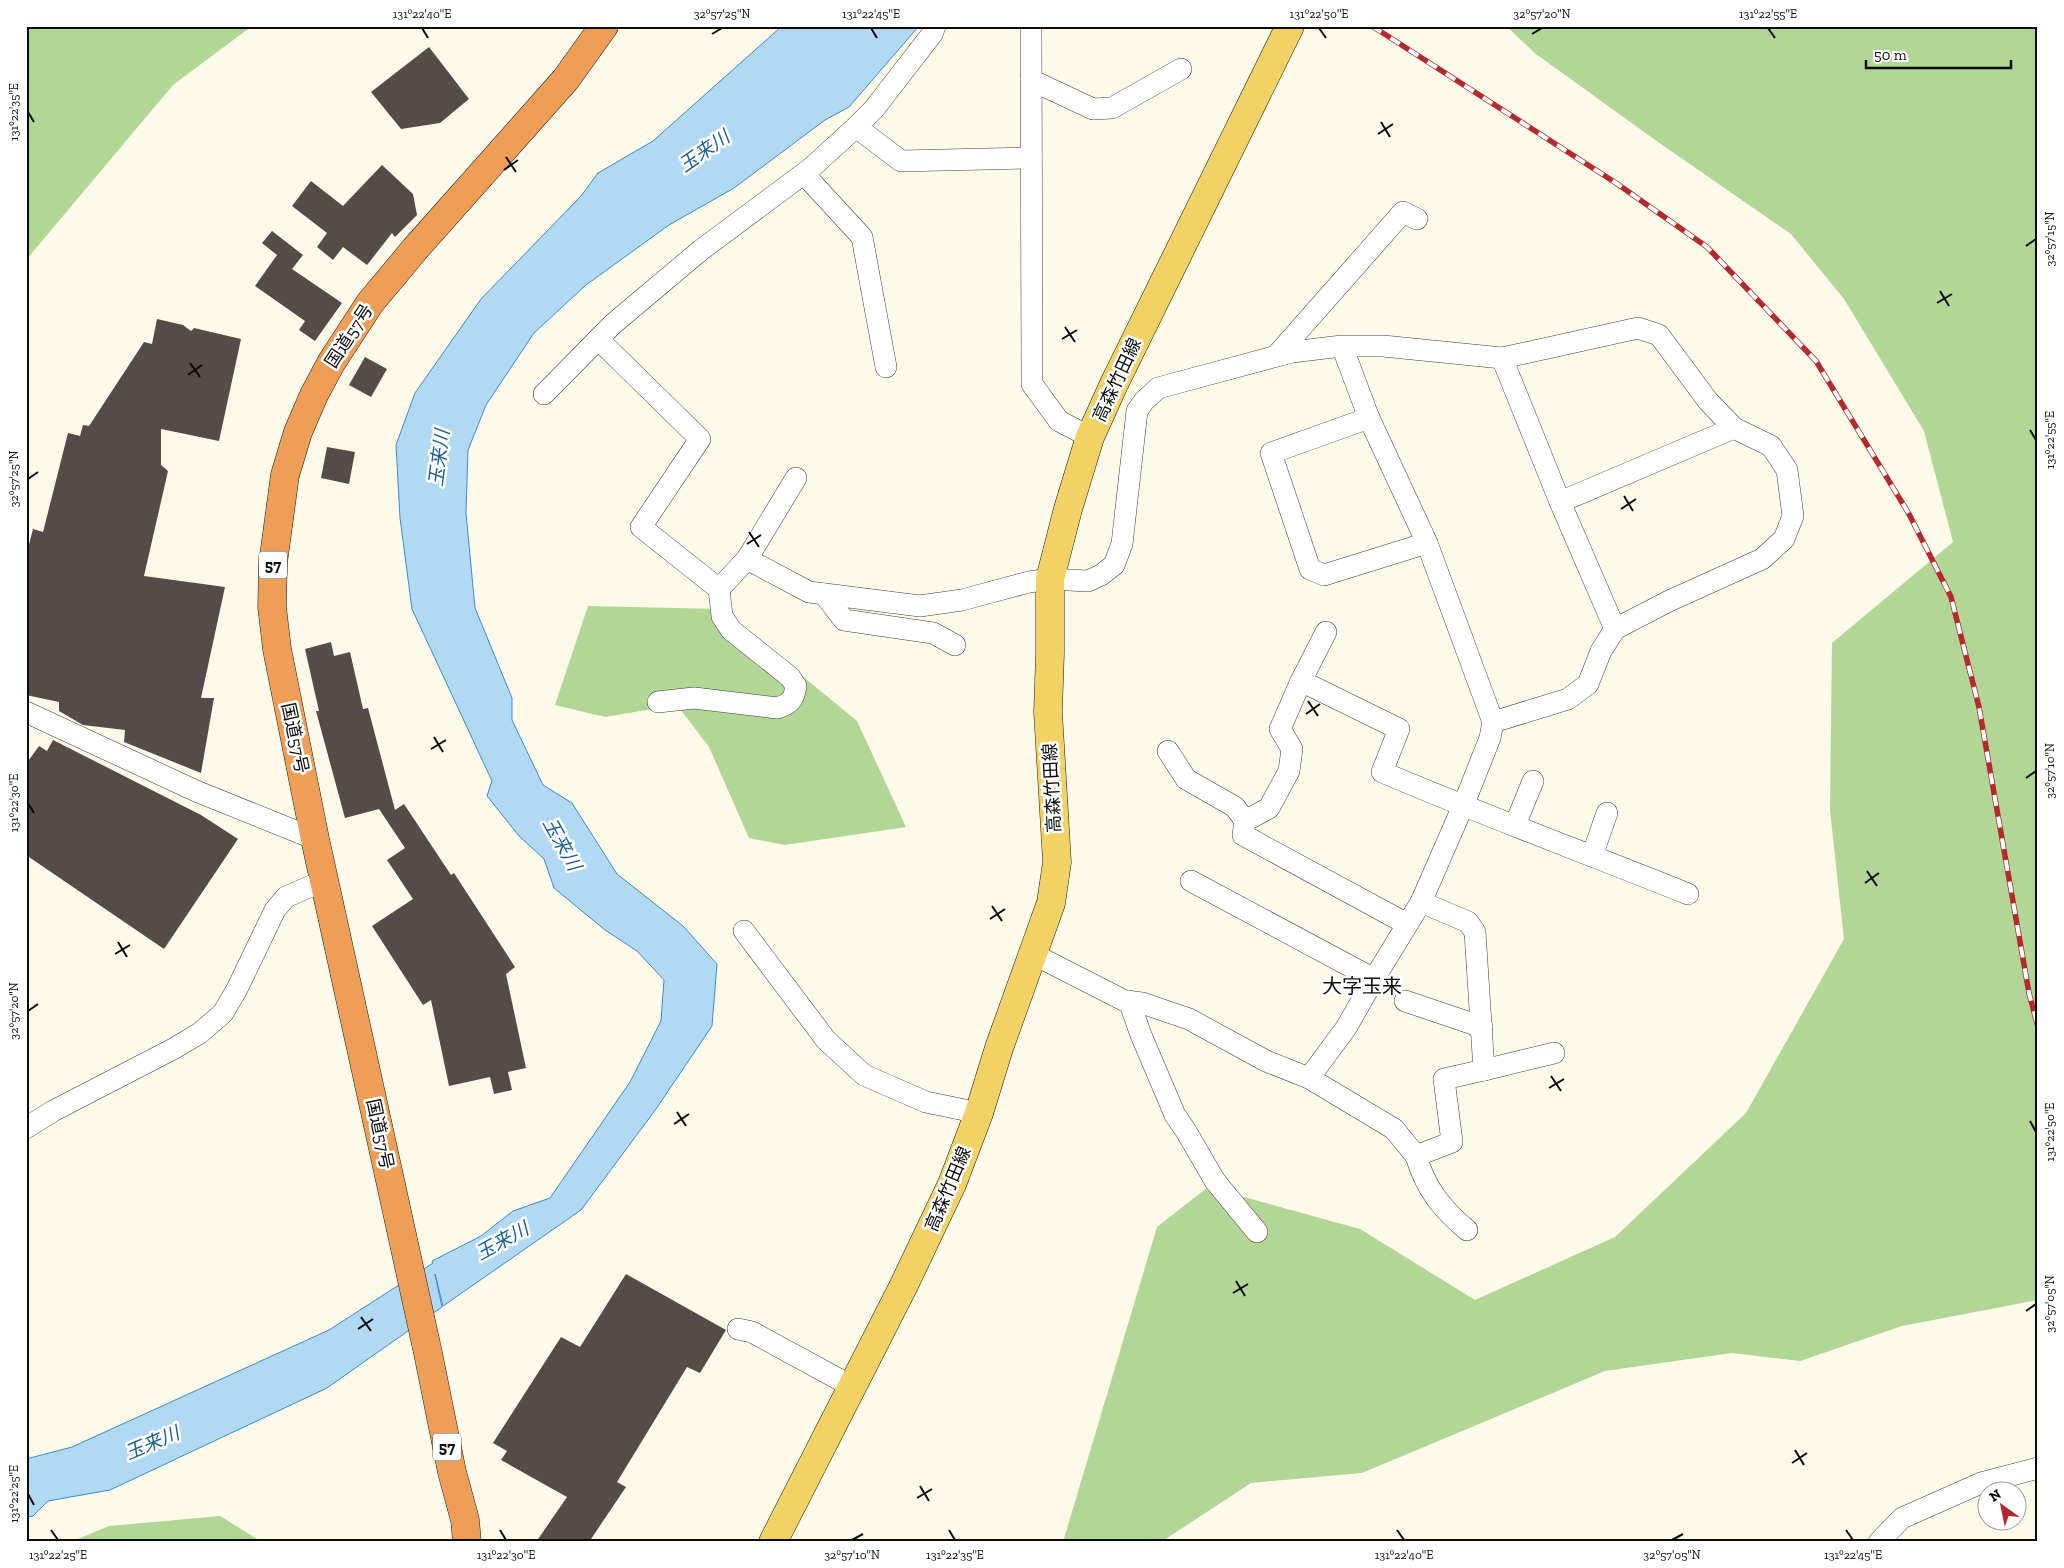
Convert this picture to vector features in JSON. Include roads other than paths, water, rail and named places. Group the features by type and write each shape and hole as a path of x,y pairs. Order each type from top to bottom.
{"highway":[{"name":"国道57号","path":"467,1542 465,1520 452,1472 277,649 272,607 272,563 278,512 285,475 298,432 331,362 370,303 415,249 566,80 604,26"}],"main road":[{"name":"高森竹田線","path":"773,1542 853,1387 952,1184 979,1114 999,1048 1051,903 1057,862 1048,712 1050,579 1068,509 1090,437 1114,384 1290,26"}],"street":[{"path":"544,394 598,339 701,250 804,174 856,127 874,110 932,34 936,26"},
{"path":"1030,26 1032,384 1059,422 1090,437"},
{"path":"1031,80 1093,109 1112,108 1182,69"},
{"path":"856,127 901,161 1031,158"},
{"path":"804,174 862,237 886,368"},
{"path":"1277,355 1403,212 1417,219"},
{"path":"747,558 809,592 920,606 962,600 1029,582 1050,579 1088,581 1101,575 1114,565 1122,544 1134,424 1137,411 1144,401 1158,388 1277,355 1342,346 1383,346 1502,358 1638,328 1659,335 1708,401 1734,428 1771,446 1787,470 1793,516 1784,539 1762,559 1669,601 1615,629 1601,651 1588,684 1568,699 1493,722"},
{"path":"598,339 700,439 642,527 719,589 722,616 731,630 790,677 796,686 794,698 790,704 777,708 694,698 658,702"},
{"path":"1309,1078 1346,1028 1421,902 1463,806 1490,738 1493,722 1427,543 1370,418 1342,346"},
{"path":"1502,358 1560,502 1615,629"},
{"path":"1370,418 1271,453 1310,569 1324,575 1427,543"},
{"path":"1560,502 1734,428"},
{"path":"719,589 747,558 796,478"},
{"path":"824,594 844,620 933,633 955,645"},
{"path":"1245,821 1269,808 1289,771 1292,749 1280,730 1326,632"},
{"path":"1301,682 1399,729 1382,772 1463,806 1688,894"},
{"path":"26,712 196,791 316,839"},
{"path":"1168,752 1186,778 1235,807 1245,821 1243,835 1407,924"},
{"path":"1515,825 1533,781"},
{"path":"1592,856 1607,813"},
{"path":"26,1128 53,1111 200,1033 223,1013 237,989 275,910 286,897 325,880"},
{"path":"1191,881 1374,979"},
{"path":"1421,902 1468,922 1476,932 1484,1070"},
{"path":"744,931 826,1040 864,1074 926,1102 979,1114"},
{"path":"1033,954 1129,1001 1142,1003 1188,1019 1266,1061 1309,1078 1394,1129 1416,1156 1422,1176 1435,1197 1449,1214 1467,1230"},
{"path":"1129,1001 1141,1035 1175,1115 1215,1181 1257,1232"},
{"path":"1405,1001 1482,1027"},
{"path":"1416,1156 1452,1142 1444,1079 1554,1053"},
{"path":"738,1329 752,1332 853,1387"},
{"path":"1879,1542 1902,1518 1981,1483 2038,1468"}],"water":[{"name":"玉来川","path":"782,26 919,26 849,107 825,120 734,188 669,225 586,285 534,333 486,405 468,450 466,513 475,608 512,698 512,720 543,785 572,803 617,874 683,926 717,964 712,1026 656,1109 581,1210 443,1306 435,1274 442,1307 327,1388 110,1490 48,1501 33,1516 26,1517 26,1459 72,1447 329,1330 433,1263 432,1261 481,1236 513,1211 550,1198 630,1082 661,1021 664,980 637,951 605,930 554,888 544,859 519,836 487,796 492,781 412,609 400,518 396,445 415,393 481,299 581,196 598,173 653,141"}],"railway":[{"path":"1372,26 1616,183 1707,247 1816,361 1909,514 1951,597 1979,707 2029,993 2038,1027"}],"district":[{"name":"大字玉来","path":"1362,986"}]}
